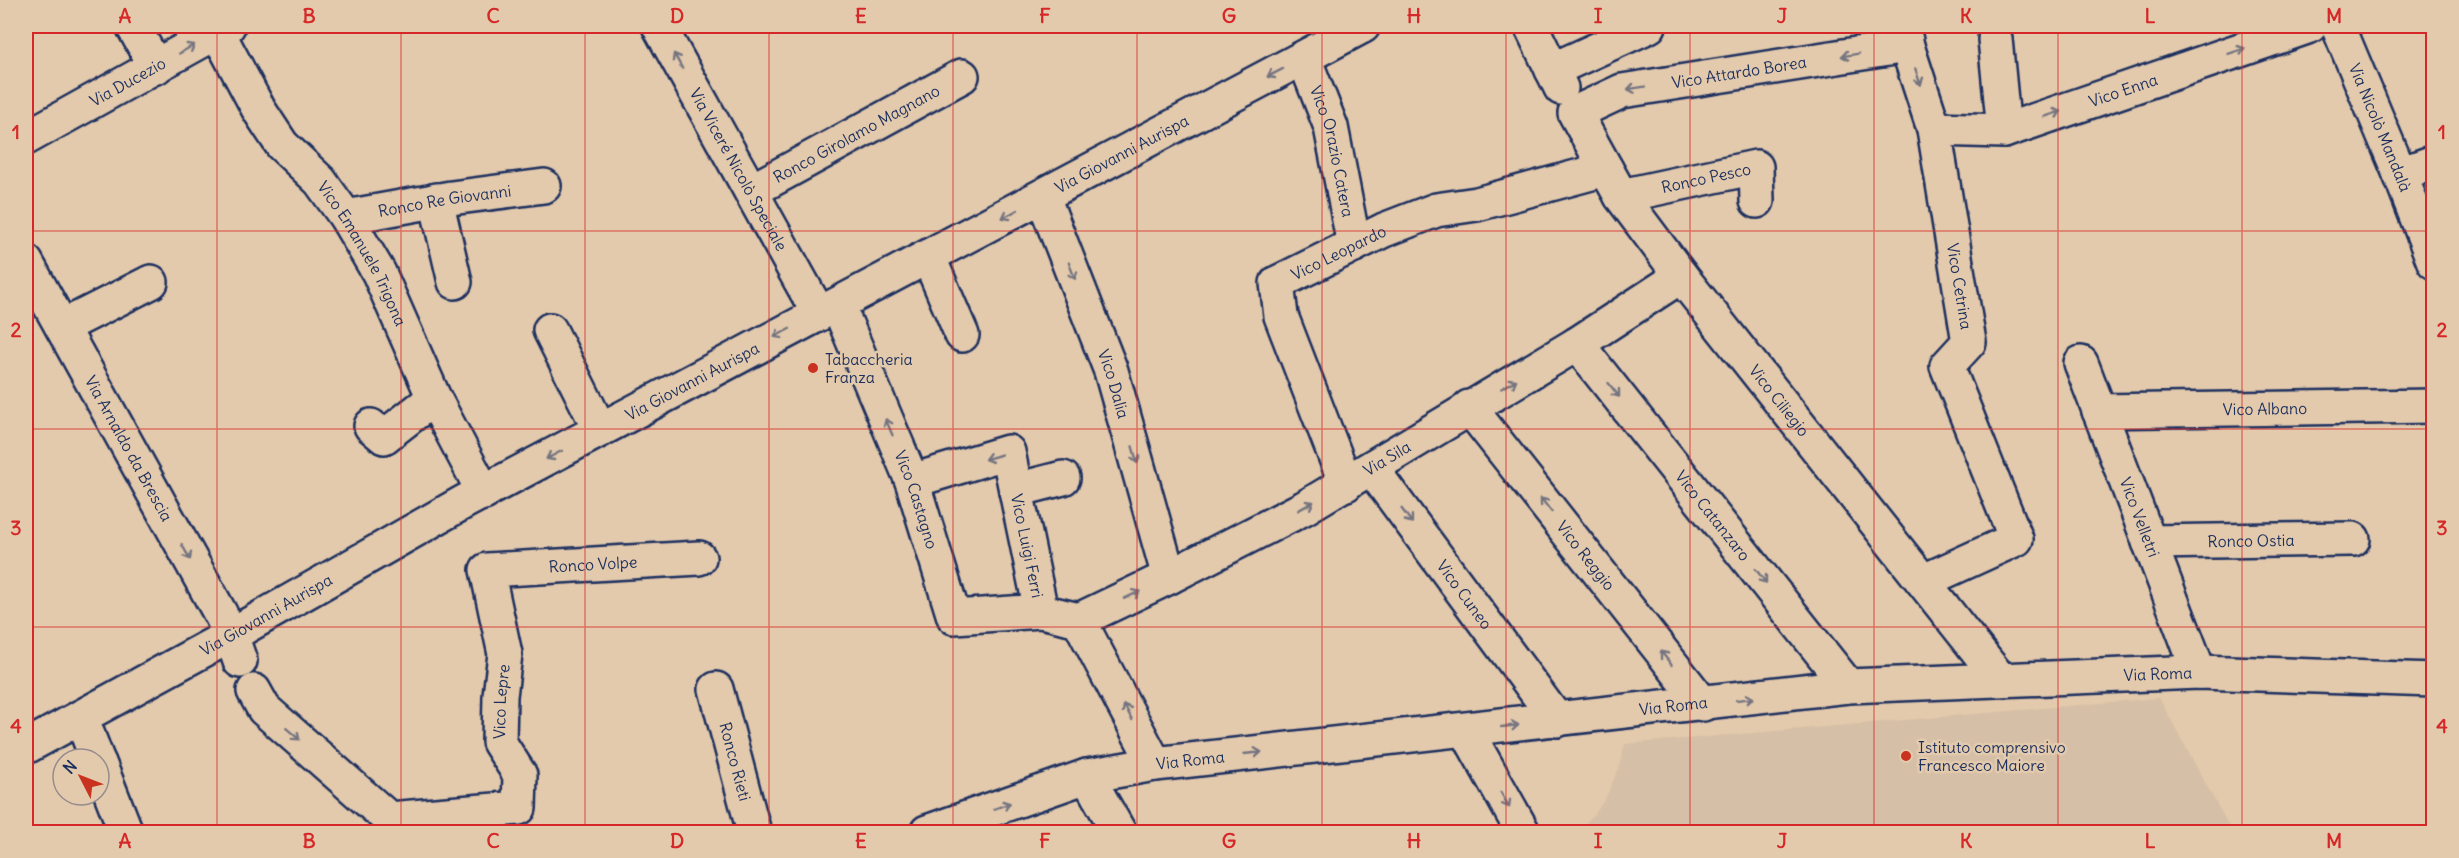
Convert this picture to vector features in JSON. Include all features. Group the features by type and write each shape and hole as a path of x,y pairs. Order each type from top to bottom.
{"street":[{"path":"133,26 156,67"},
{"name":"Via Viceré Nicolò Speciale","path":"659,26 751,191 829,309"},
{"name":"Via Giovanni Aurispa","path":"26,747 81,717 236,648 484,493 1364,26"},
{"name":"Vico Ciliegio","path":"1531,26 1563,90 1614,182 1682,276 2000,679"},
{"path":"1563,90 1649,26"},
{"name":"Vico Enna","path":"1934,129 2004,131 2310,26"},
{"name":"Via Nicolò Mandalà","path":"2338,26 2400,174 2433,262"},
{"name":"Via Ducezio","path":"26,138 223,28"},
{"name":"Vico Emanuele Trigona","path":"223,28 259,110 282,145 320,181 346,217 379,273 434,398 484,493"},
{"name":"Vico Attardo Borea","path":"1563,90 1622,91 1905,36"},
{"name":"Vico Cetrina","path":"1905,36 1934,129 1968,342 1947,366 2016,539 1924,581"},
{"path":"1995,39 2004,131"},
{"name":"Vico Orazio Catera","path":"1304,58 1331,128 1354,245"},
{"name":"Ronco Girolamo Magnano","path":"751,191 962,76"},
{"path":"2400,174 2433,162"},
{"name":"Ronco Pesco","path":"1614,182 1756,167 1757,201"},
{"name":"Vico Leopardo","path":"1359,476 1281,316 1277,283 1384,230 1436,210 1614,182"},
{"name":"Ronco Re Giovanni","path":"346,217 436,200 544,186"},
{"name":"Vico Dalia","path":"1043,197 1111,371 1169,577"},
{"path":"436,200 455,282"},
{"path":"929,258 962,334"},
{"name":"Via Arnaldo da Brescia","path":"26,262 236,648"},
{"name":"Via Sila","path":"1079,620 1304,508 1577,344 1682,276"},
{"path":"62,327 151,282"},
{"name":"Vico Castagno","path":"829,309 912,481 954,617 1041,611"},
{"path":"550,330 600,430"},
{"name":"Vico Catanzaro","path":"1577,344 1848,686"},
{"name":"Vico Velletri","path":"2081,363 2199,672"},
{"path":"371,426 384,437 434,398"},
{"name":"Vico Albano","path":"2099,411 2433,406"},
{"name":"Vico Reggio","path":"1469,407 1703,704"},
{"name":"Vico Luigi Ferri","path":"912,481 1008,453 1041,611 1079,620"},
{"name":"Vico Cuneo","path":"1359,476 1557,720"},
{"path":"1016,490 1063,478"},
{"name":"Ronco Ostia","path":"2149,542 2353,539"},
{"name":"Ronco Volpe","path":"487,570 699,558"},
{"name":"Vico Lepre","path":"390,826 519,808 520,775 499,742 500,696 505,654 487,570"},
{"path":"1079,620 1155,764"},
{"name":"Via Roma","path":"927,832 1087,776 1155,764 1848,686 2199,672 2433,680"},
{"name":"Ronco Rieti","path":"716,689 754,832"},
{"path":"254,691 264,709 390,826"},
{"path":"81,717 93,747"},
{"path":"1466,730 1523,832"},
{"path":"1087,776 1119,832"},
{"path":"111,794 126,832"}],"shaded area":[{"name":"Istituto comprensivo Francesco Maiore","path":"2159,698 2232,832 1577,832 1605,799 1619,768 1625,744"}],"place":[{"name":"Tabaccheria Franza","path":"813,368"},
{"name":"Istituto comprensivo Francesco Maiore","path":"1906,756"}]}
